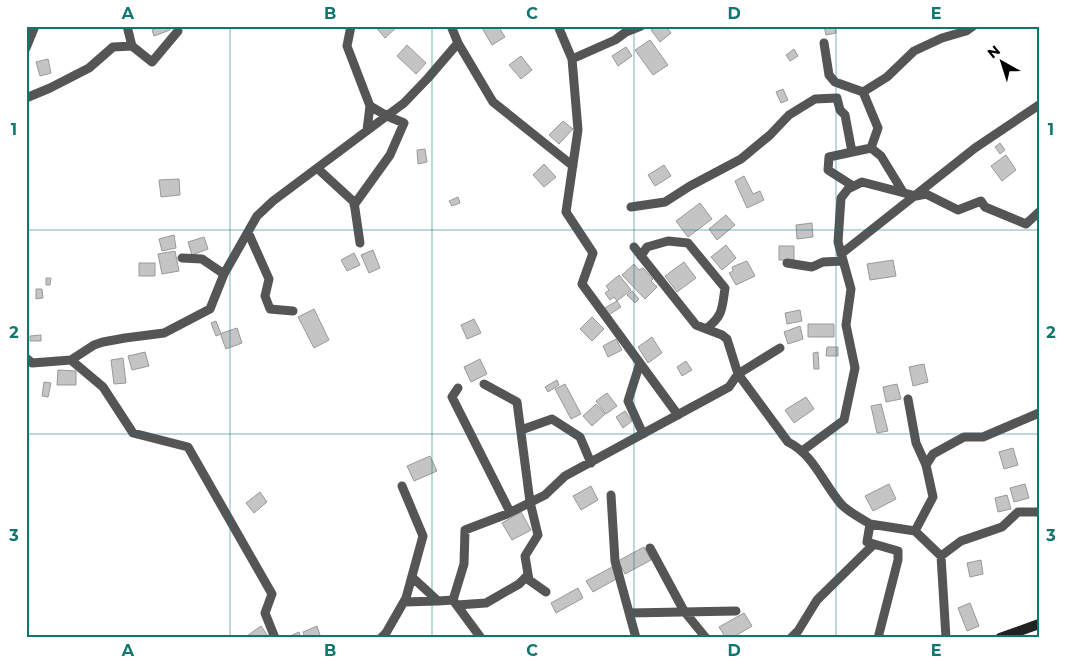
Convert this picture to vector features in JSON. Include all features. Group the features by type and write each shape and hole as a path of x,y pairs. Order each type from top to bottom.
{"street":[{"path":"26,48 35,26"},
{"path":"127,26 132,46 152,62 178,31"},
{"path":"351,26 347,46 370,106 366,130"},
{"path":"558,26 572,59 578,130 566,212 593,253 582,284 678,415"},
{"path":"572,59 641,26"},
{"path":"863,92 887,77 914,51 942,38 966,31 973,26"},
{"path":"452,27 458,43 493,102 573,166"},
{"path":"824,42 829,75 835,82 863,92 878,128 871,148"},
{"path":"26,358 32,363 71,360 94,345 103,342 164,333 210,309 224,274 257,216 273,201 404,103 458,43"},
{"path":"26,98 89,68 113,47 132,46"},
{"path":"631,207 666,202 690,186 741,160 770,136 789,115 815,99 837,98 840,110 845,115 852,152"},
{"path":"787,262 812,266 842,257 975,148 1039,105"},
{"path":"354,205 390,155 404,123 370,106"},
{"path":"853,186 828,170 829,157 871,148"},
{"path":"871,148 881,156 903,192"},
{"path":"317,168 354,202 360,243"},
{"path":"802,451 844,420 855,368 846,326 851,289 838,242 841,198 848,189 862,182 916,196 926,194 958,210 981,201 985,207 1026,224 1039,212"},
{"path":"248,232 269,279 265,296 270,309 293,310"},
{"path":"641,256 647,247 668,241 688,243 725,288 722,309 718,320 706,329"},
{"path":"634,247 696,325 722,335 727,339 738,374 788,442 802,451 842,505 870,524 915,531 941,556 946,638"},
{"path":"182,258 202,259 224,274"},
{"path":"481,638 455,602 464,564 465,530 510,512 545,495 565,476 729,387 738,374 780,348"},
{"path":"71,360 103,386 133,433 188,447 272,594 265,613 275,638"},
{"path":"640,363 628,401 643,434"},
{"path":"484,384 517,402 530,502 538,535 525,556 529,580 546,592"},
{"path":"458,388 452,397 510,512"},
{"path":"908,399 916,444 926,465 933,498 915,531"},
{"path":"926,465 933,454 964,437 983,437 1039,413"},
{"path":"521,430 552,419 580,437 591,463"},
{"path":"385,636 404,602 423,536 402,486"},
{"path":"611,495 615,561 636,638"},
{"path":"941,556 962,541 1002,527 1018,512 1037,512"},
{"path":"870,524 867,542 898,551 898,560 878,638"},
{"path":"791,638 798,632 817,600 874,544"},
{"path":"650,548 684,612 706,638"},
{"path":"404,602 438,601 486,604 519,584 528,575"},
{"path":"412,577 438,601"},
{"path":"629,613 736,610"},
{"path":"1000,638 1039,624"}],"building":[{"path":"168,26 170,30 154,36 152,30"},
{"path":"375,26 398,26 385,38"},
{"path":"484,26 498,26 505,37 492,45 482,28"},
{"path":"656,26 666,26 671,33 660,42 651,30"},
{"path":"824,26 835,26 836,33 826,35"},
{"path":"650,40 668,65 653,75 635,50"},
{"path":"407,45 426,63 416,74 397,56"},
{"path":"626,47 632,56 618,66 612,56"},
{"path":"794,49 798,56 790,61 786,55"},
{"path":"521,56 532,70 521,79 509,65"},
{"path":"48,59 51,73 40,76 36,62"},
{"path":"783,89 788,100 781,103 776,92"},
{"path":"563,121 573,129 559,144 549,135"},
{"path":"1000,143 1005,150 1000,154 995,147"},
{"path":"425,149 427,162 418,164 417,150"},
{"path":"1006,155 1016,170 1002,181 991,166"},
{"path":"544,164 556,177 544,187 533,175"},
{"path":"664,165 671,176 655,186 648,175"},
{"path":"744,176 753,194 760,191 764,200 747,208 735,181"},
{"path":"179,179 180,195 161,197 159,180"},
{"path":"458,197 460,203 452,206 449,201"},
{"path":"700,203 712,219 688,237 676,221"},
{"path":"726,215 735,225 717,240 709,229"},
{"path":"812,223 813,237 797,239 796,225"},
{"path":"174,235 176,248 162,251 159,239"},
{"path":"204,237 208,249 192,255 188,242"},
{"path":"726,245 736,258 722,270 711,257"},
{"path":"779,246 794,246 794,260 779,260"},
{"path":"373,250 380,268 369,273 361,255"},
{"path":"175,251 179,271 162,274 158,254"},
{"path":"354,253 360,265 347,271 341,260"},
{"path":"893,260 896,276 870,280 867,264"},
{"path":"747,261 755,276 736,285 729,273 733,271 732,267"},
{"path":"684,262 696,278 677,292 665,276"},
{"path":"139,263 155,263 155,276 139,276"},
{"path":"634,264 639,270 643,268 653,279 651,281 657,287 645,299 622,275"},
{"path":"619,275 631,290 617,301 614,297 610,300 605,293 609,290 606,286"},
{"path":"46,278 51,278 50,285 46,285"},
{"path":"36,289 42,289 43,298 36,299"},
{"path":"632,291 639,299 635,303 627,295"},
{"path":"617,301 621,307 607,316 603,309"},
{"path":"314,309 329,340 314,348 298,317"},
{"path":"800,310 802,321 787,324 785,313"},
{"path":"592,317 604,329 592,341 580,329"},
{"path":"474,319 481,333 467,339 461,325"},
{"path":"216,321 221,334 216,336 211,323"},
{"path":"808,324 834,324 834,337 808,337"},
{"path":"800,326 803,339 788,344 784,332"},
{"path":"237,328 242,343 226,349 221,336 222,333"},
{"path":"41,335 41,341 30,341 30,336"},
{"path":"652,337 662,353 648,363 638,347"},
{"path":"616,339 622,350 608,357 603,346"},
{"path":"827,347 838,347 838,356 826,356"},
{"path":"145,352 149,366 132,370 128,356"},
{"path":"818,352 819,369 814,369 813,353"},
{"path":"123,358 126,383 114,384 111,360"},
{"path":"480,359 487,374 471,382 464,367"},
{"path":"686,361 692,370 682,376 677,367"},
{"path":"924,364 928,382 913,386 909,367"},
{"path":"58,370 76,371 76,385 57,385"},
{"path":"557,380 559,385 548,392 545,387"},
{"path":"44,382 51,383 48,397 42,396"},
{"path":"565,384 581,414 571,419 555,389"},
{"path":"897,384 901,399 886,402 883,387"},
{"path":"607,393 617,406 606,414 596,401"},
{"path":"806,397 814,409 794,423 785,410"},
{"path":"596,404 605,414 592,426 583,416"},
{"path":"881,404 888,431 877,433 871,406"},
{"path":"625,411 632,421 623,428 616,417"},
{"path":"1013,448 1018,465 1004,469 999,452"},
{"path":"430,456 437,471 414,481 407,466"},
{"path":"889,484 896,499 873,511 865,496"},
{"path":"1025,484 1029,498 1014,502 1010,488"},
{"path":"591,486 598,500 581,510 573,496"},
{"path":"260,492 267,502 254,513 246,503"},
{"path":"1007,495 1011,509 998,512 995,498"},
{"path":"521,512 531,530 512,540 502,523"},
{"path":"644,547 651,560 625,574 618,561"},
{"path":"981,560 983,574 970,577 967,563"},
{"path":"612,567 618,578 593,592 586,581"},
{"path":"578,588 583,598 556,613 551,603"},
{"path":"970,603 979,626 967,631 958,608"},
{"path":"744,613 752,626 732,638 726,638 719,627"},
{"path":"261,626 268,636 265,638 244,638"},
{"path":"317,626 321,638 305,638 303,632"},
{"path":"299,632 301,638 286,638"}]}
